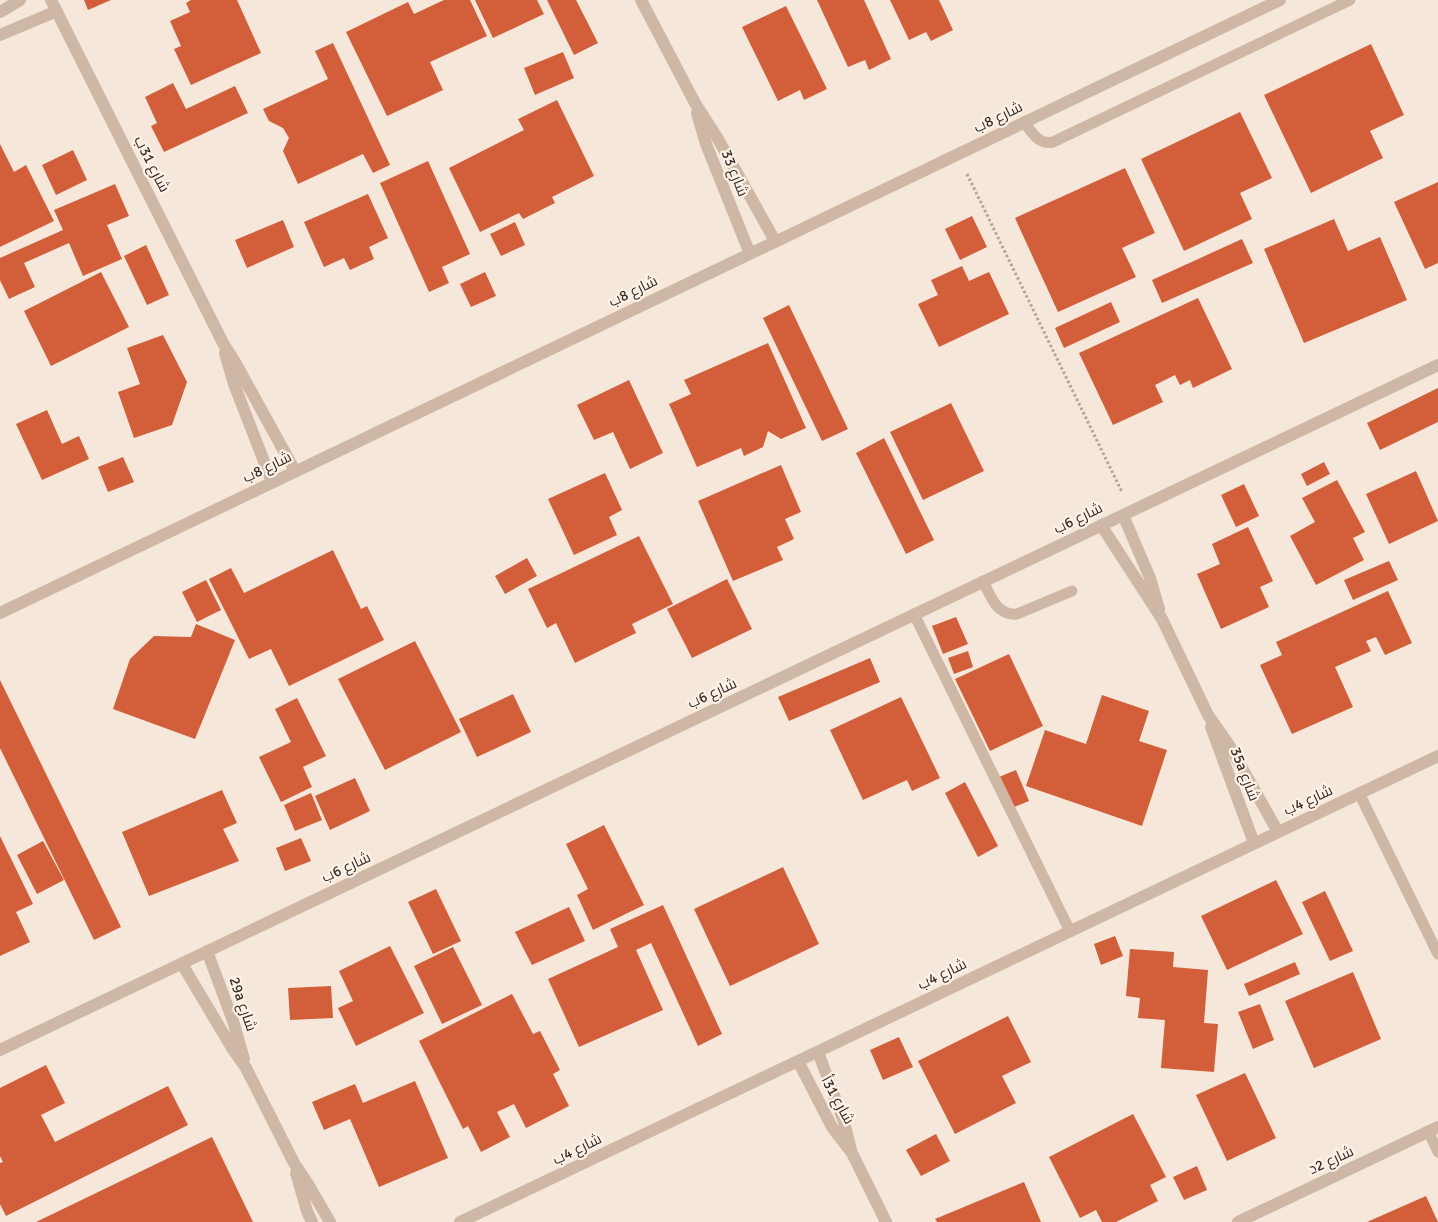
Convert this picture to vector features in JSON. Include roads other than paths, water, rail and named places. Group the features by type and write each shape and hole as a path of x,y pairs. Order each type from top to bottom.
{"street":[{"path":"0,12 20,0"},
{"name":"شارع 33","path":"641,0 695,103 718,139 774,242"},
{"name":"شارع 8ب","path":"0,613 1280,0"},
{"path":"0,35 54,6"},
{"name":"شارع 31ب","path":"54,6 223,343 295,471"},
{"name":"شارع 33","path":"695,103 706,144 750,254"},
{"name":"شارع 31ب","path":"223,343 234,384 272,482"},
{"name":"شارع 6ب","path":"0,1050 1438,364"},
{"name":"35a شارع","path":"1127,513 1162,619"},
{"name":"35a شارع","path":"1101,525 1162,619 1208,715 1228,745 1278,832"},
{"name":"35a شارع","path":"1208,715 1216,742 1254,844"},
{"name":"شارع 4ب","path":"460,1222 1438,756"},
{"name":"29a شارع","path":"207,951 233,1021 246,1068"},
{"name":"29a شارع","path":"182,964 246,1068 294,1163 330,1222"},
{"name":"شارع 31أ","path":"818,1052 844,1122 852,1153"},
{"name":"شارع 31أ","path":"798,1061 832,1126 852,1153 886,1222"},
{"name":"شارع 2د","path":"1238,1222 1433,1129"},
{"name":"29a شارع","path":"294,1163 304,1203 312,1222"}],"lane":[{"path":"1024,122 1039,140 1048,143 1053,142 1350,0"},
{"path":"983,581 997,606 1006,613 1012,614 1017,614 1072,591"},
{"path":"914,614 1070,931"},
{"path":"1359,793 1438,954"},
{"path":"1433,1129 1438,1152"}]}
